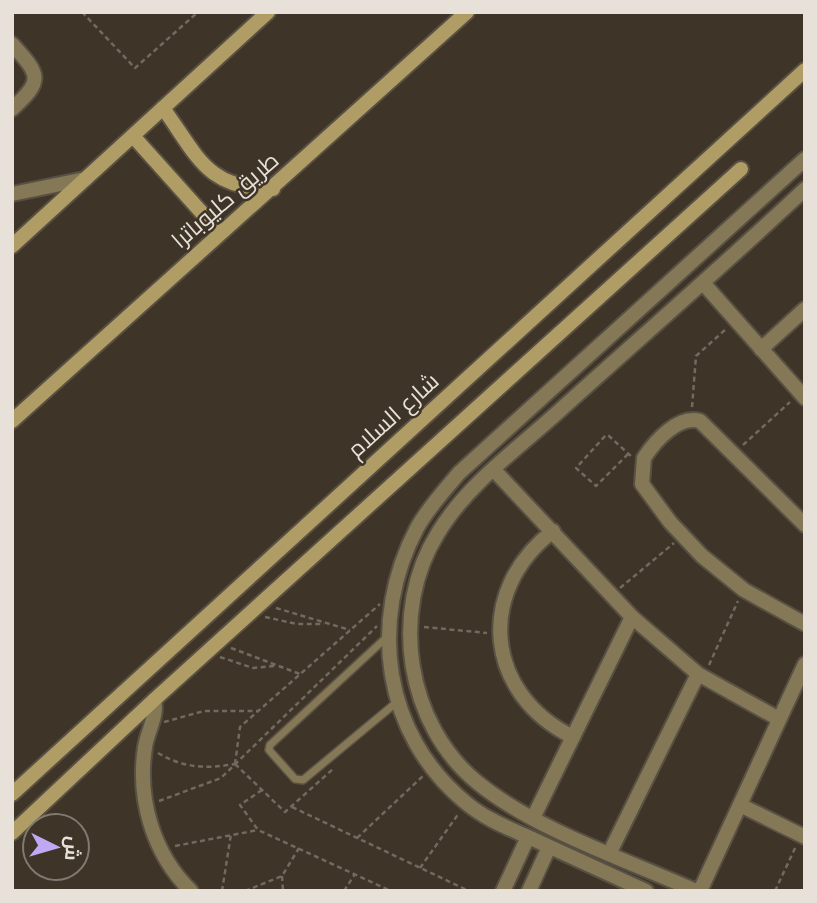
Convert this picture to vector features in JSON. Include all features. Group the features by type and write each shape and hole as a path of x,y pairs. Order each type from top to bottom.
{"main road":[{"path":"12,246 268,12"},
{"name":"طريق كليوباترا","path":"12,421 467,12"},
{"name":"شارع السلام","path":"12,794 805,69"},
{"path":"163,108 215,176 235,186 273,189"},
{"path":"133,136 220,233"},
{"path":"12,833 153,701 741,169"}],"street":[{"path":"12,44 35,71 36,82 31,92 12,109"},
{"path":"646,891 496,823 466,803 440,779 419,751 392,685 388,636 393,592 404,556 437,499 458,473 805,159"},
{"path":"12,194 85,179"},
{"path":"805,189 704,284 576,396 454,509 437,534 414,590 410,626 415,680 438,735 476,781 533,818 698,891 805,664"},
{"path":"704,284 802,395"},
{"path":"761,349 805,309"},
{"path":"561,380 576,396"},
{"path":"805,525 706,426 692,419 677,424 649,450 642,466 642,484 702,556 744,590 805,624"},
{"path":"494,470 632,617 700,676 779,719"},
{"path":"553,531 539,542 516,571 503,604 500,635 504,659 518,692 542,719 573,737"},
{"path":"533,818 632,617"},
{"path":"610,852 700,676"},
{"path":"153,701 155,711 145,745 143,785 146,805 161,850 191,891"},
{"path":"740,805 803,836"},
{"path":"503,891 528,838"},
{"path":"529,891 549,847"}],"lane":[{"path":"388,636 270,745 269,750 295,779 307,778 397,702"}],"path":[{"path":"82,12 135,68 198,12"},
{"path":"692,419 696,356 736,320"},
{"path":"733,455 802,395"},
{"path":"628,454 596,486 576,468 605,436 628,454 642,466"},
{"path":"612,595 682,535"},
{"path":"700,676 744,590"},
{"path":"235,764 238,730 393,592"},
{"path":"257,608 297,624 328,623"},
{"path":"257,608 350,630"},
{"path":"146,805 213,782 390,614"},
{"path":"410,626 500,635"},
{"path":"214,648 300,674"},
{"path":"214,648 253,668 278,666"},
{"path":"150,726 204,711 258,711"},
{"path":"145,745 167,758 189,766 212,768 235,764"},
{"path":"357,838 426,773"},
{"path":"258,831 240,805 262,790"},
{"path":"420,868 466,803"},
{"path":"291,806 469,891"},
{"path":"161,850 231,834 258,831 391,891"},
{"path":"222,891 231,834"},
{"path":"775,891 803,836"},
{"path":"283,891 282,877 299,848"},
{"path":"344,891 355,874"},
{"path":"245,891 282,877"}]}
